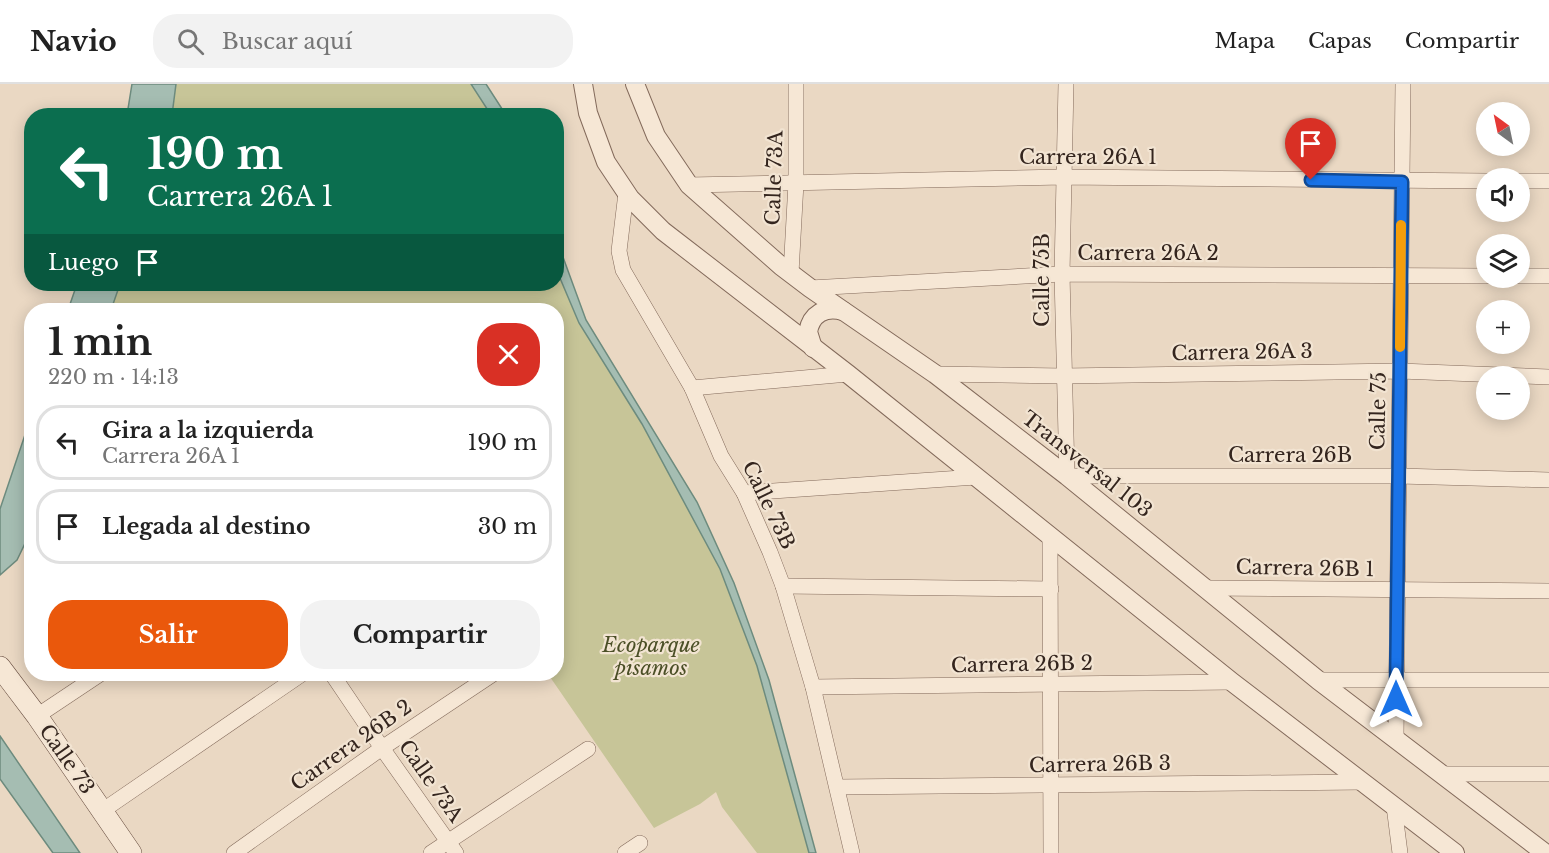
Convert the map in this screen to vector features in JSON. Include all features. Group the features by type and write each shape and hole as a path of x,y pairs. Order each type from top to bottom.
{"main road":[{"name":"Calle 73","path":"0,667 37,716 131,853"}],"street":[{"path":"584,84 588,113 606,162 626,193 663,231 849,374 1050,538 1232,682 1455,853"},
{"name":"Transversal 103","path":"635,84 656,136 689,185 791,273 935,375 1067,476 1318,680 1545,853"},
{"name":"Calle 73A","path":"791,273 796,183 796,84"},
{"name":"Calle 75B","path":"1066,84 1062,274 1067,476"},
{"name":"Calle 75","path":"1396,738 1402,84"},
{"name":"Carrera 26A 1","path":"689,185 1063,177 1476,181"},
{"path":"1530,181 1549,181"},
{"name":"Calle 73B","path":"626,193 619,251 623,270 692,388 721,456 744,493 783,586 813,687 852,853"},
{"name":"Carrera 26A 2","path":"810,288 1062,274 1476,276"},
{"path":"1530,276 1549,276"},
{"path":"813,348 808,332 814,318 828,309 843,311"},
{"name":"Carrera 26A 3","path":"935,375 1063,376 1400,371 1549,378"},
{"path":"692,388 849,374"},
{"name":"Carrera 26B","path":"1067,476 1399,476 1549,480"},
{"path":"744,493 976,477"},
{"path":"1050,538 1051,853"},
{"path":"783,586 1051,589"},
{"name":"Carrera 26B 1","path":"1204,588 1549,591"},
{"path":"1318,680 1549,680"},
{"path":"37,716 90,681"},
{"path":"102,811 292,681"},
{"name":"Calle 73A","path":"337,681 452,847"},
{"name":"Carrera 26B 2","path":"234,853 382,748 483,681"},
{"name":"Carrera 26B 2","path":"813,687 1232,682"},
{"path":"431,853 452,847 588,749"},
{"path":"1441,774 1549,774"},
{"name":"Carrera 26B 3","path":"837,787 1363,782"},
{"path":"1394,806 1400,853"},
{"path":"625,853 640,843"}],"green space":[{"path":"176,84 471,84 486,108 173,108"},
{"name":"Ecoparque pisamos","path":"564,288 579,323 642,424 720,569 757,666 809,853 757,853 722,807 716,792 700,804 654,828 553,681 564,681 564,303 113,303 118,291 564,291"}],"shaded area":[{"path":"132,84 176,84 173,108 128,108"},
{"path":"471,84 486,84 501,108 486,108"},
{"path":"564,260 586,320 697,502 734,583 769,680 816,853 809,853 757,666 720,569 642,424 579,323 564,288"},
{"path":"75,291 118,291 113,303 70,303"},
{"path":"24,438 24,546 17,560 0,575 0,509"},
{"path":"0,736 80,853 53,853 0,779"}],"slow traffic":[{"path":"1400,347 1401,225"}],"route":[{"path":"1311,180 1402,182 1396,699"}]}
